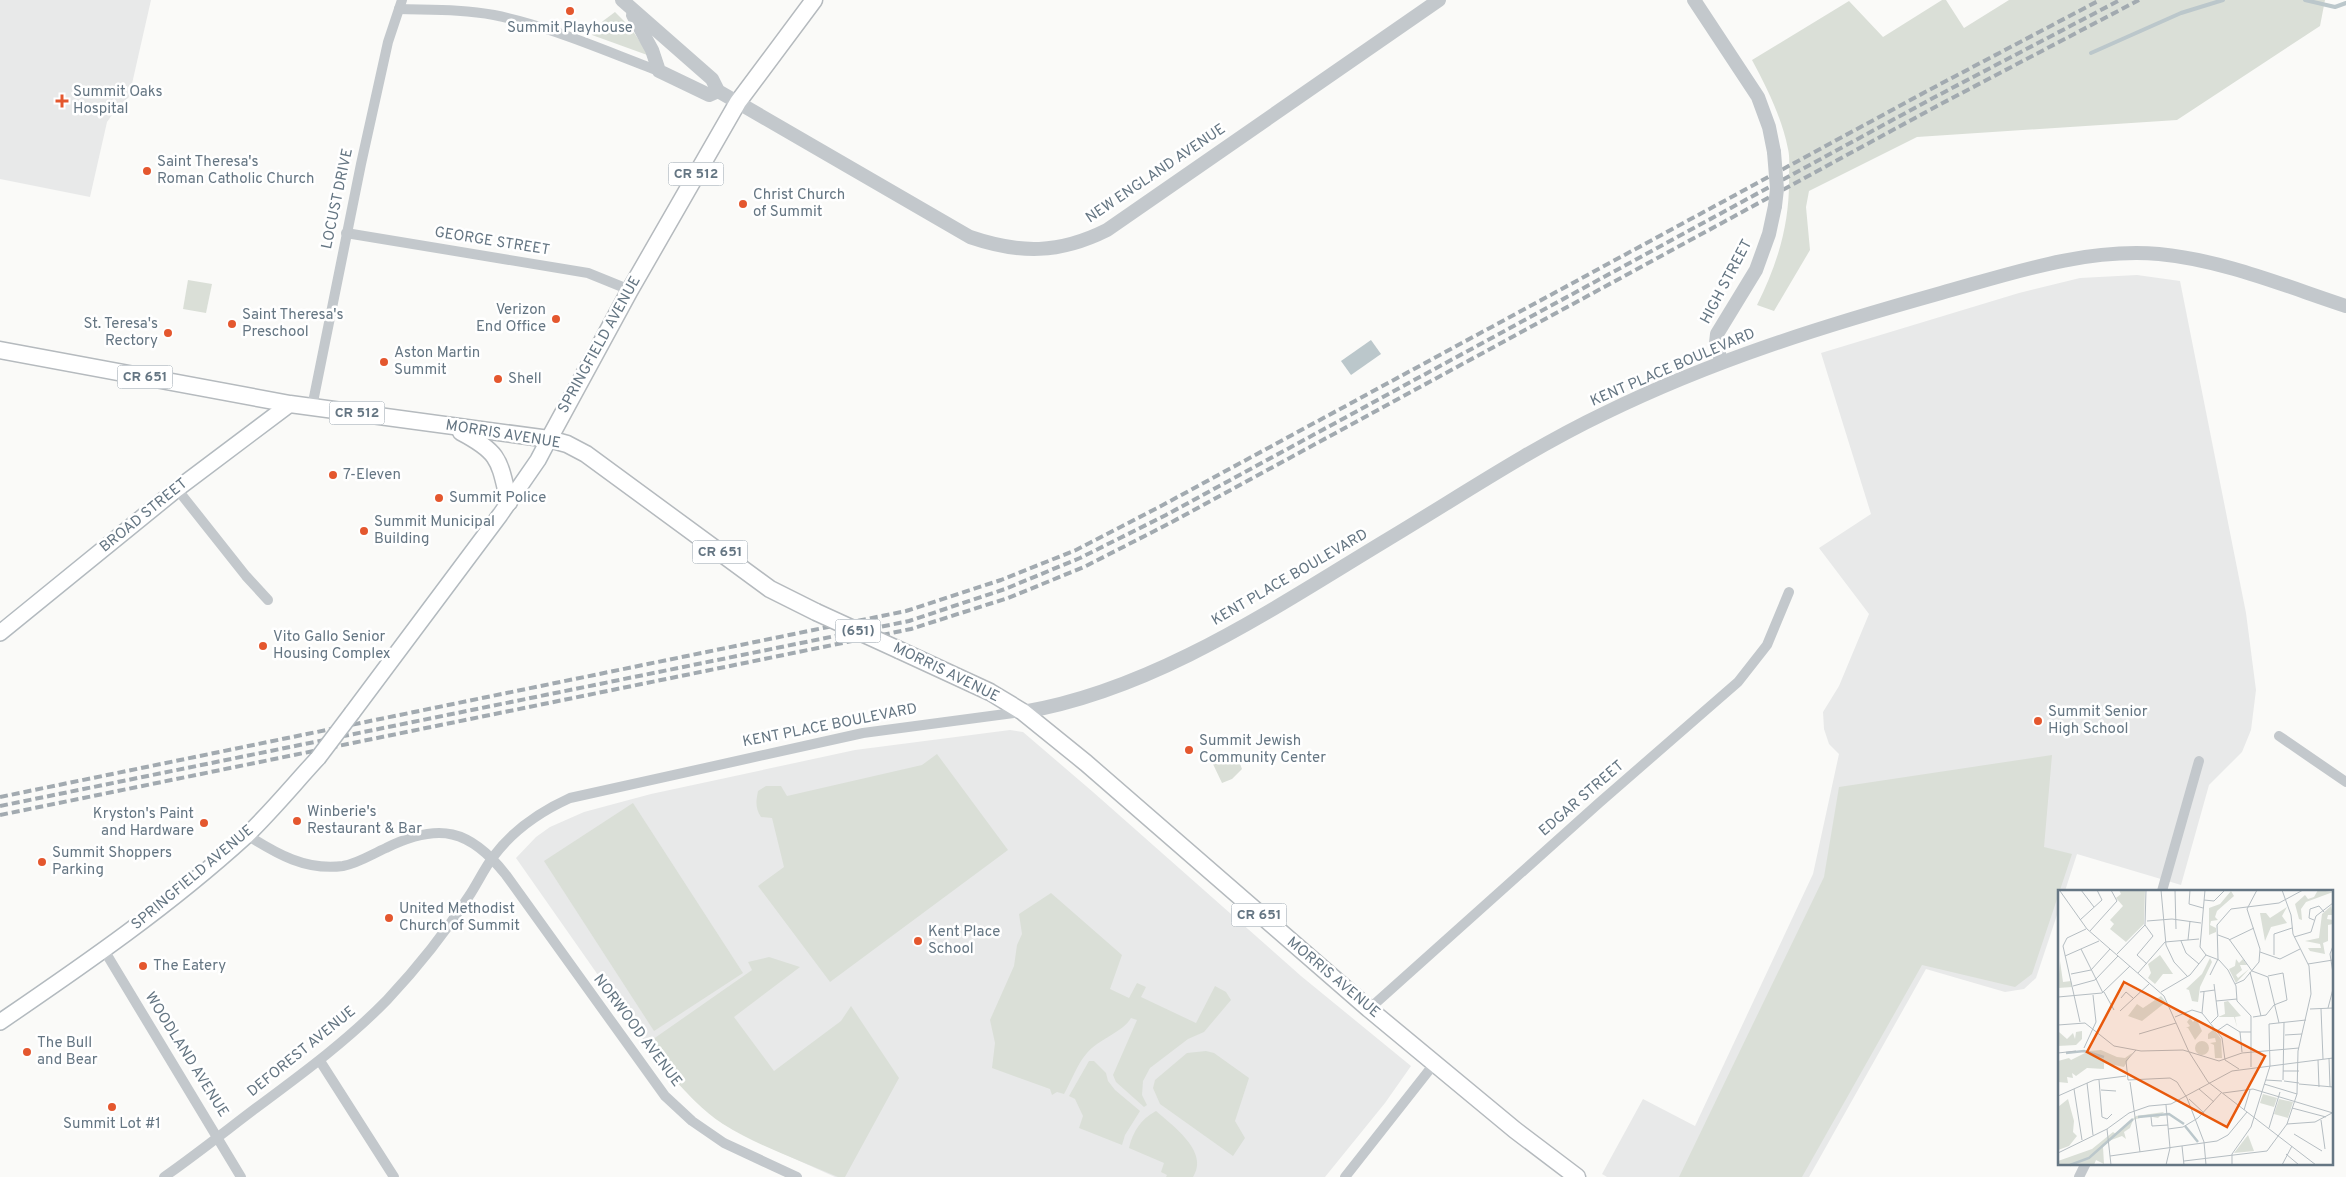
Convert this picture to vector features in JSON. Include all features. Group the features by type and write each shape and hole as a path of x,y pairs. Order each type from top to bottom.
{"main road":[{"name":"SPRINGFIELD AVENUE","path":"0,1022 104,950 171,900 247,835 318,758 509,502 538,460 630,290 738,102 814,0"},
{"name":"MORRIS AVENUE","path":"0,350 290,404 549,439 567,444 586,454 770,589 990,692 1023,712 1086,763 1434,1064 1515,1130 1578,1177"},
{"name":"BROAD STREET","path":"0,633 177,489 290,404"},
{"path":"453,427 489,448 503,474 509,502"}],"street":[{"name":"NEW ENGLAND AVENUE","path":"718,91 970,236 1007,247 1028,250 1054,248 1081,242 1107,230 1439,0"},
{"name":"HIGH STREET","path":"1694,0 1758,97 1769,128 1774,152 1777,189 1769,234 1756,270 1716,334 1716,343 1721,361"},
{"path":"623,1 643,32 659,71"},
{"path":"401,5 494,15 527,23 659,71 709,95 718,91 712,79 623,1"},
{"name":"LOCUST DRIVE","path":"312,407 346,233 388,42 401,5"},
{"name":"GEORGE STREET","path":"346,233 576,271 630,290"},
{"name":"KENT PLACE BOULEVARD","path":"492,858 521,826 536,815 570,798 864,733 1023,712 1055,706 1106,690 1207,644 1261,615 1598,416 1721,361 1773,343 1965,286 2050,263 2099,254 2157,254 2216,264 2346,306"},
{"path":"177,489 246,576 268,600"},
{"name":"EDGAR STREET","path":"1369,1009 1599,803 1738,682 1767,645 1789,592"},
{"path":"2279,736 2346,782"},
{"path":"2162,890 2199,761"},
{"path":"247,835 286,858 316,866 344,866 404,840 439,833 453,834 464,838 480,846 492,858"},
{"name":"DEFOREST AVENUE","path":"164,1177 320,1061 363,1024 429,951 469,896 492,858"},
{"name":"NORWOOD AVENUE","path":"492,858 665,1096 692,1121 724,1142 797,1177"},
{"name":"WOODLAND AVENUE","path":"104,950 242,1177"},
{"path":"320,1061 394,1177"},
{"path":"1345,1177 1434,1064"},
{"path":"2079,1177 2086,1164"}],"shaded area":[{"name":"Summit Oaks Hospital","path":"0,0 151,0 129,97 116,109 107,122 90,197 0,179"},
{"path":"1942,0 1946,0 1964,28 2009,0 2325,0 2320,26 2177,120 1917,137 1809,191 1806,207 1810,250 1774,311 1757,305 1777,258 1785,226 1789,193 1789,152 1778,115 1752,60 1849,1 1883,37"},
{"path":"615,12 630,27 650,56 592,35 603,21"},
{"name":"Summit Senior High School","path":"2137,275 2180,281 2246,613 2256,690 2251,730 2242,752 2209,785 2181,885 2077,854 2065,890 2058,890 2058,912 2036,978 2024,989 2005,992 1926,969 1809,1177 1607,1177 1602,1174 1643,1099 1695,1126 1813,874 1839,754 1829,744 1824,729 1823,712 1839,686 1869,614 1819,548 1871,514 1821,353 2019,293 2080,278"},
{"path":"188,280 212,284 206,313 183,309"},
{"path":"1371,340 1381,354 1351,375 1341,361"},
{"name":"Kent Place School","path":"1010,730 1023,732 1301,976 1411,1066 1385,1103 1325,1177 835,1177 764,1145 722,1123 693,1099 661,1065 516,858 536,837 550,827 584,812 651,794 855,750"},
{"path":"1232,753 1235,757 1237,756 1242,769 1232,779 1222,783 1212,762"},
{"path":"937,754 1008,850 830,982 758,886 784,867 772,818 761,817 758,811 756,801 758,791 766,786 781,786 787,796 922,765"},
{"path":"2052,755 2044,847 2072,854 2060,890 2058,890 2058,896 2032,974 2015,987 1922,965 1802,1177 1679,1177 1824,877 1839,787"},
{"path":"633,803 743,973 654,1031 544,861"},
{"path":"1051,893 1122,955 1110,989 1129,998 1137,983 1146,987 1141,997 1196,1023 1215,986 1226,992 1231,1000 1204,1032 1188,1039 1150,1068 1143,1081 1142,1095 1147,1105 1144,1107 1116,1082 1113,1075 1137,1020 1131,1018 1083,1057 1064,1094 1057,1092 1052,1095 1050,1089 992,1068 995,1043 990,1020 1014,966 1017,945 1022,934 1019,914"},
{"path":"769,957 800,967 734,1017 774,1071 841,1021 851,1006 899,1078 845,1177 838,1177 779,1152 723,1124 702,1108 683,1089 658,1061 650,1047 649,1042 752,970 748,962"},
{"path":"1206,1051 1214,1053 1249,1078 1235,1121 1245,1138 1233,1156 1160,1104 1153,1088 1155,1080 1187,1053"},
{"path":"1089,1061 1094,1061 1106,1073 1108,1081 1115,1090 1140,1111 1125,1135 1122,1145 1079,1128 1083,1116 1075,1099 1069,1096"},
{"path":"1156,1111 1179,1131 1193,1149 1197,1158 1197,1168 1193,1177 1166,1177 1167,1175 1161,1172 1164,1163 1129,1148 1138,1126"}],"waterway":[{"path":"2091,53 2181,13 2223,0"},
{"path":"2305,0 2335,7 2346,3"}],"railway":[{"path":"0,797 906,611 1001,580 1076,550 1161,506 1929,90 2100,0"},
{"path":"0,806 909,621 1005,589 1080,558 1166,515 1933,98 2120,0"},
{"path":"0,815 911,629 1008,598 1084,567 1170,523 1937,106 2139,0"}],"place":[{"name":"Summit Playhouse","path":"570,11"},
{"name":"Summit Oaks Hospital","path":"62,101"},
{"name":"Saint Theresa's Roman Catholic Church","path":"147,171"},
{"name":"Christ Church of Summit","path":"743,204"},
{"name":"Verizon End Office","path":"556,319"},
{"name":"Saint Theresa's Preschool","path":"232,324"},
{"name":"St. Teresa's Rectory","path":"168,333"},
{"name":"Aston Martin Summit","path":"384,362"},
{"name":"Shell","path":"498,379"},
{"name":"7-Eleven","path":"333,475"},
{"name":"Summit Police","path":"439,498"},
{"name":"Summit Municipal Building","path":"364,531"},
{"name":"Vito Gallo Senior Housing Complex","path":"263,646"},
{"name":"Summit Senior High School","path":"2038,721"},
{"name":"Summit Jewish Community Center","path":"1189,750"},
{"name":"Winberie's Restaurant & Bar","path":"297,821"},
{"name":"Kryston's Paint and Hardware","path":"204,823"},
{"name":"Summit Shoppers Parking","path":"42,862"},
{"name":"United Methodist Church of Summit","path":"389,918"},
{"name":"Kent Place School","path":"918,941"},
{"name":"The Eatery","path":"143,966"},
{"name":"The Bull and Bear","path":"27,1052"},
{"name":"Summit Lot #1","path":"112,1107"}]}
